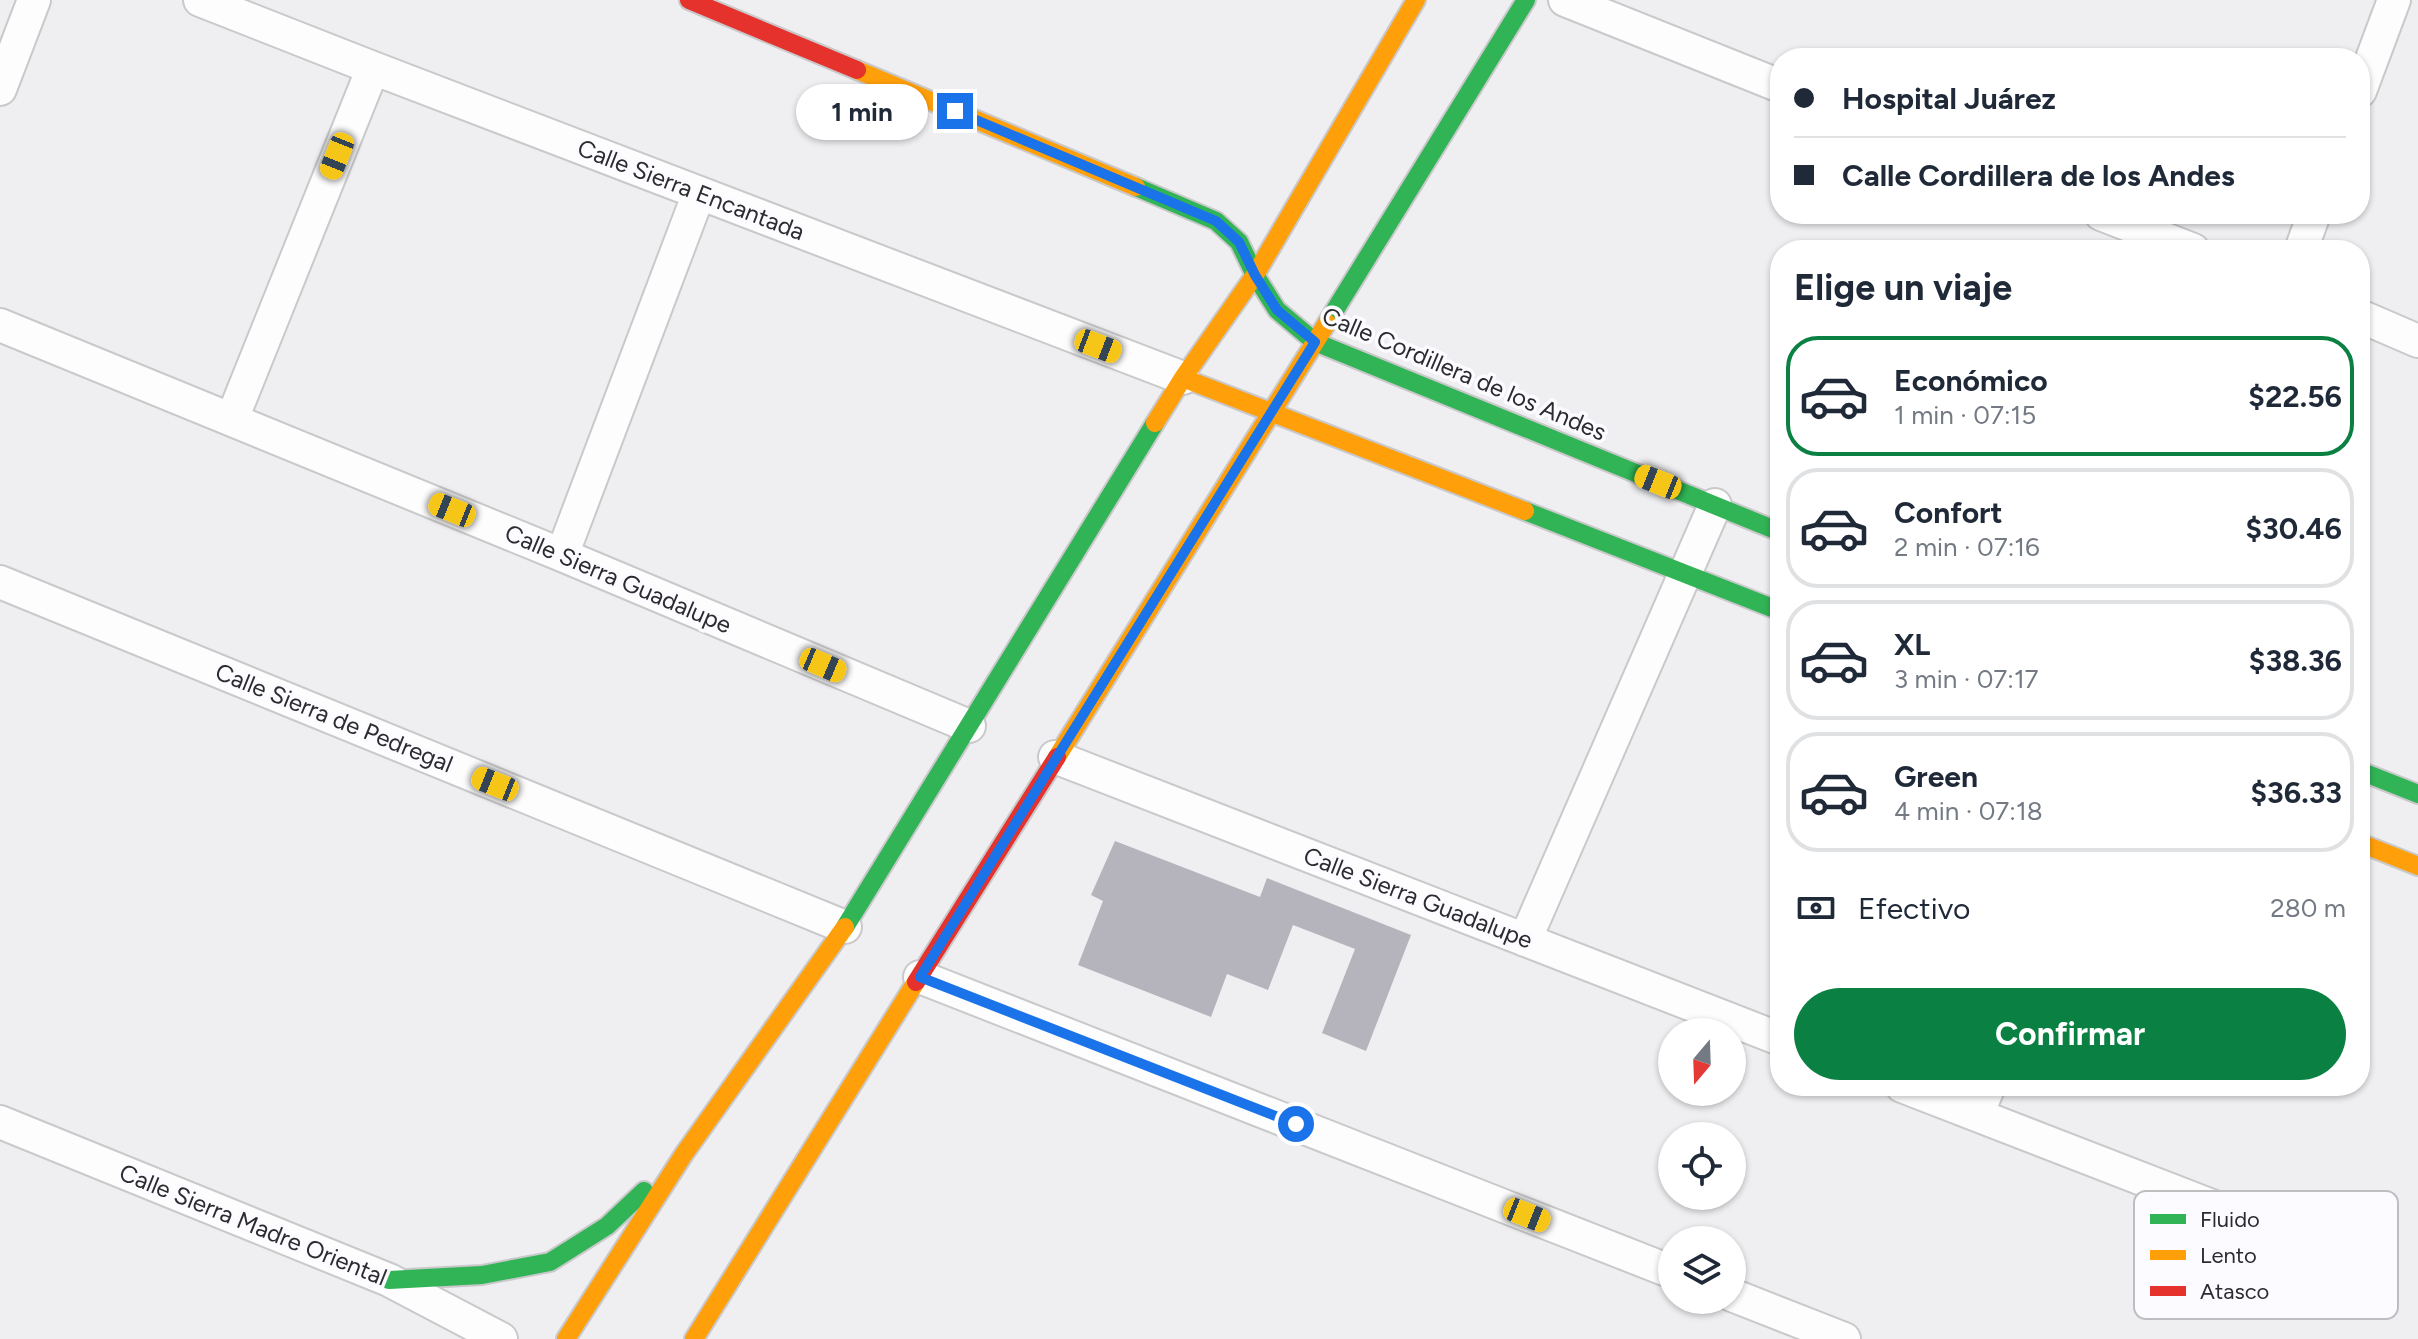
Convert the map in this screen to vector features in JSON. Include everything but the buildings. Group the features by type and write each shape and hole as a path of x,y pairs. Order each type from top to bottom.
{"main road":[{"name":"Calle Cordillera de los Andes","path":"689,0 757,13 1216,221 1239,242 1277,310 1315,342 1770,528"},
{"path":"566,1339 684,1154 845,927 1183,378 1255,275 1416,0"},
{"path":"694,1339 1526,0"},
{"path":"1183,378 1770,607"},
{"path":"2370,775 2418,794"},
{"path":"2370,847 2418,866"},
{"path":"389,1280 482,1275 550,1262 607,1226 684,1154"}],"street":[{"path":"0,89 34,0"},
{"name":"Calle Sierra Encantada","path":"200,0 1183,378"},
{"path":"1565,0 1770,82"},
{"path":"2370,64 2394,0"},
{"path":"232,419 373,68"},
{"path":"562,555 699,193"},
{"path":"2127,224 2167,240"},
{"path":"2370,320 2418,341"},
{"name":"Calle Sierra Guadalupe","path":"0,325 969,726"},
{"path":"1525,940 1715,505"},
{"name":"Calle Sierra de Pedregal","path":"0,582 845,927"},
{"name":"Calle Sierra Guadalupe","path":"1055,757 1770,1035"},
{"path":"920,977 1658,1267"},
{"path":"1960,1096 1983,1100 2180,1191"},
{"name":"Calle Sierra Madre Oriental","path":"0,1122 389,1280 501,1339"},
{"path":"1746,1300 1844,1339"}],"traffic: fast":[{"path":"1327,323 1526,0"},
{"path":"1136,187 1216,221 1239,242 1277,310 1315,342 1770,528"},
{"path":"845,927 1155,423"},
{"path":"1525,511 1770,607"},
{"path":"2370,775 2418,794"},
{"path":"389,1280 482,1275 550,1262 607,1226 644,1191"}],"traffic: slow":[{"path":"1155,423 1255,275 1416,0"},
{"path":"857,70 1136,187"},
{"path":"1057,757 1327,323"},
{"path":"1183,378 1525,511"},
{"path":"2370,847 2418,866"},
{"path":"566,1339 684,1154 845,927"},
{"path":"694,1339 916,982"}],"traffic: jam":[{"path":"689,0 857,70"},
{"path":"916,982 1057,757"}],"route":[{"path":"955,111 1216,221 1239,242 1277,310 1315,342 920,977 1296,1124"}]}
